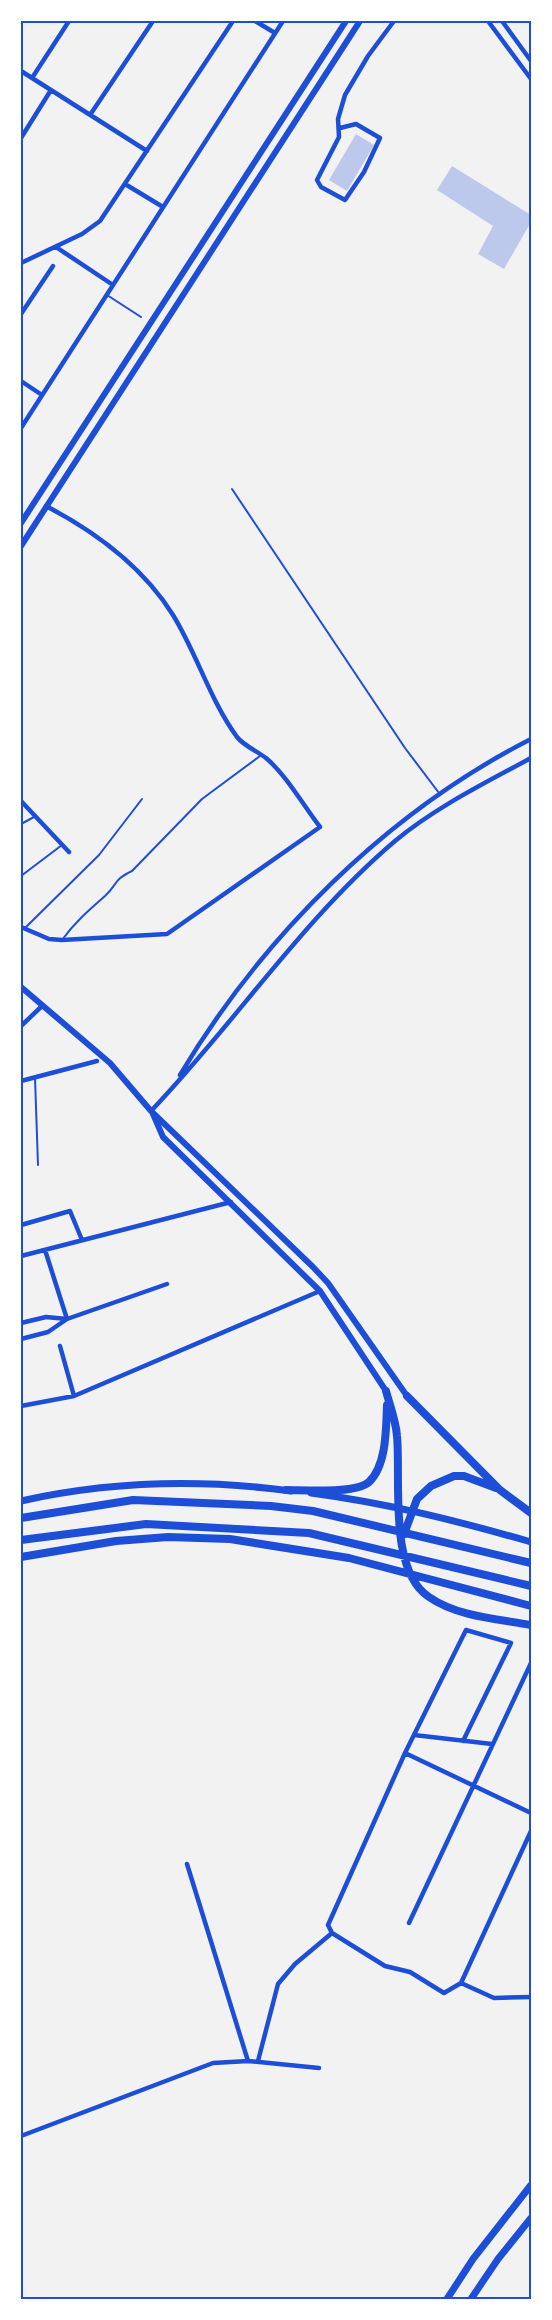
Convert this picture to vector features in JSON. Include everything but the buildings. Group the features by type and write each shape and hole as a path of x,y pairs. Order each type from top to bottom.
{"main road":[{"path":"286,1490 352,1489 369,1482 379,1465 385,1436 386,1391"},
{"path":"386,1391 397,1434 402,1543 409,1575 429,1597 460,1611 531,1625"},
{"path":"407,1396 500,1490 531,1513"},
{"path":"402,1543 408,1519 417,1499 431,1486 454,1476 464,1476 500,1490"},
{"path":"21,1501 63,1492 118,1485 236,1483 376,1502 453,1520 531,1542"},
{"path":"21,1518 133,1500 271,1506 314,1511 531,1563"},
{"path":"21,1540 146,1524 309,1533 531,1586"},
{"path":"276,1531 276,1547"},
{"path":"21,1557 116,1540 230,1539 349,1558 531,1606"},
{"path":"447,2299 473,2259 531,2185"},
{"path":"471,2299 498,2259 531,2218"}],"street":[{"path":"32,78 69,21"},
{"path":"90,115 153,21"},
{"path":"21,263 82,234 100,221 233,21"},
{"path":"255,21 275,33"},
{"path":"21,428 283,21"},
{"path":"21,522 346,21"},
{"path":"21,546 360,21"},
{"path":"340,128 356,124 380,138 364,172 345,200 321,187 317,180 339,137 338,119 345,95 368,56 394,21"},
{"path":"488,21 531,79"},
{"path":"502,21 531,61"},
{"path":"21,71 147,151"},
{"path":"21,138 51,90"},
{"path":"125,184 163,207"},
{"path":"56,247 113,285"},
{"path":"21,314 53,266"},
{"path":"21,381 42,395"},
{"path":"23,928 49,939 62,940 167,934 320,827 278,772 262,755 238,739 215,701 174,616 151,583 108,545 75,522 46,506"},
{"path":"172,1088 237,987 321,895 375,841 439,793 531,739"},
{"path":"151,1111 331,904 396,840 453,800 531,758"},
{"path":"21,801 69,852"},
{"path":"321,895 331,904"},
{"path":"21,987 110,1063 151,1111 171,1126 328,1283 407,1396"},
{"path":"21,1026 42,1006"},
{"path":"21,1081 97,1061"},
{"path":"151,1111 163,1137 320,1291 386,1391"},
{"path":"21,1256 231,1202"},
{"path":"21,1225 70,1211 81,1240"},
{"path":"45,1250 67,1319"},
{"path":"21,1339 48,1332 67,1319 167,1284"},
{"path":"21,1406 74,1396 320,1291"},
{"path":"21,1323 46,1317 67,1319"},
{"path":"60,1346 74,1396"},
{"path":"463,1741 511,1643 466,1630 405,1753 328,1925 332,1933 385,1966 410,1972 444,1994 461,1983 531,1831"},
{"path":"409,1923 531,1664"},
{"path":"414,1735 492,1744"},
{"path":"405,1753 531,1813"},
{"path":"187,1864 248,2061"},
{"path":"258,2061 278,1984 295,1964 332,1933"},
{"path":"461,1983 494,1998 531,1997"},
{"path":"21,2136 213,2063 258,2061 319,2068"}],"lane":[{"path":"107,295 141,317"},
{"path":"232,489 405,748 439,793"},
{"path":"62,940 74,923 107,894 117,878 132,871 202,799 262,755"},
{"path":"23,928 99,855 142,799"},
{"path":"21,824 36,816"},
{"path":"21,876 62,845"},
{"path":"35,1078 38,1165"}]}
